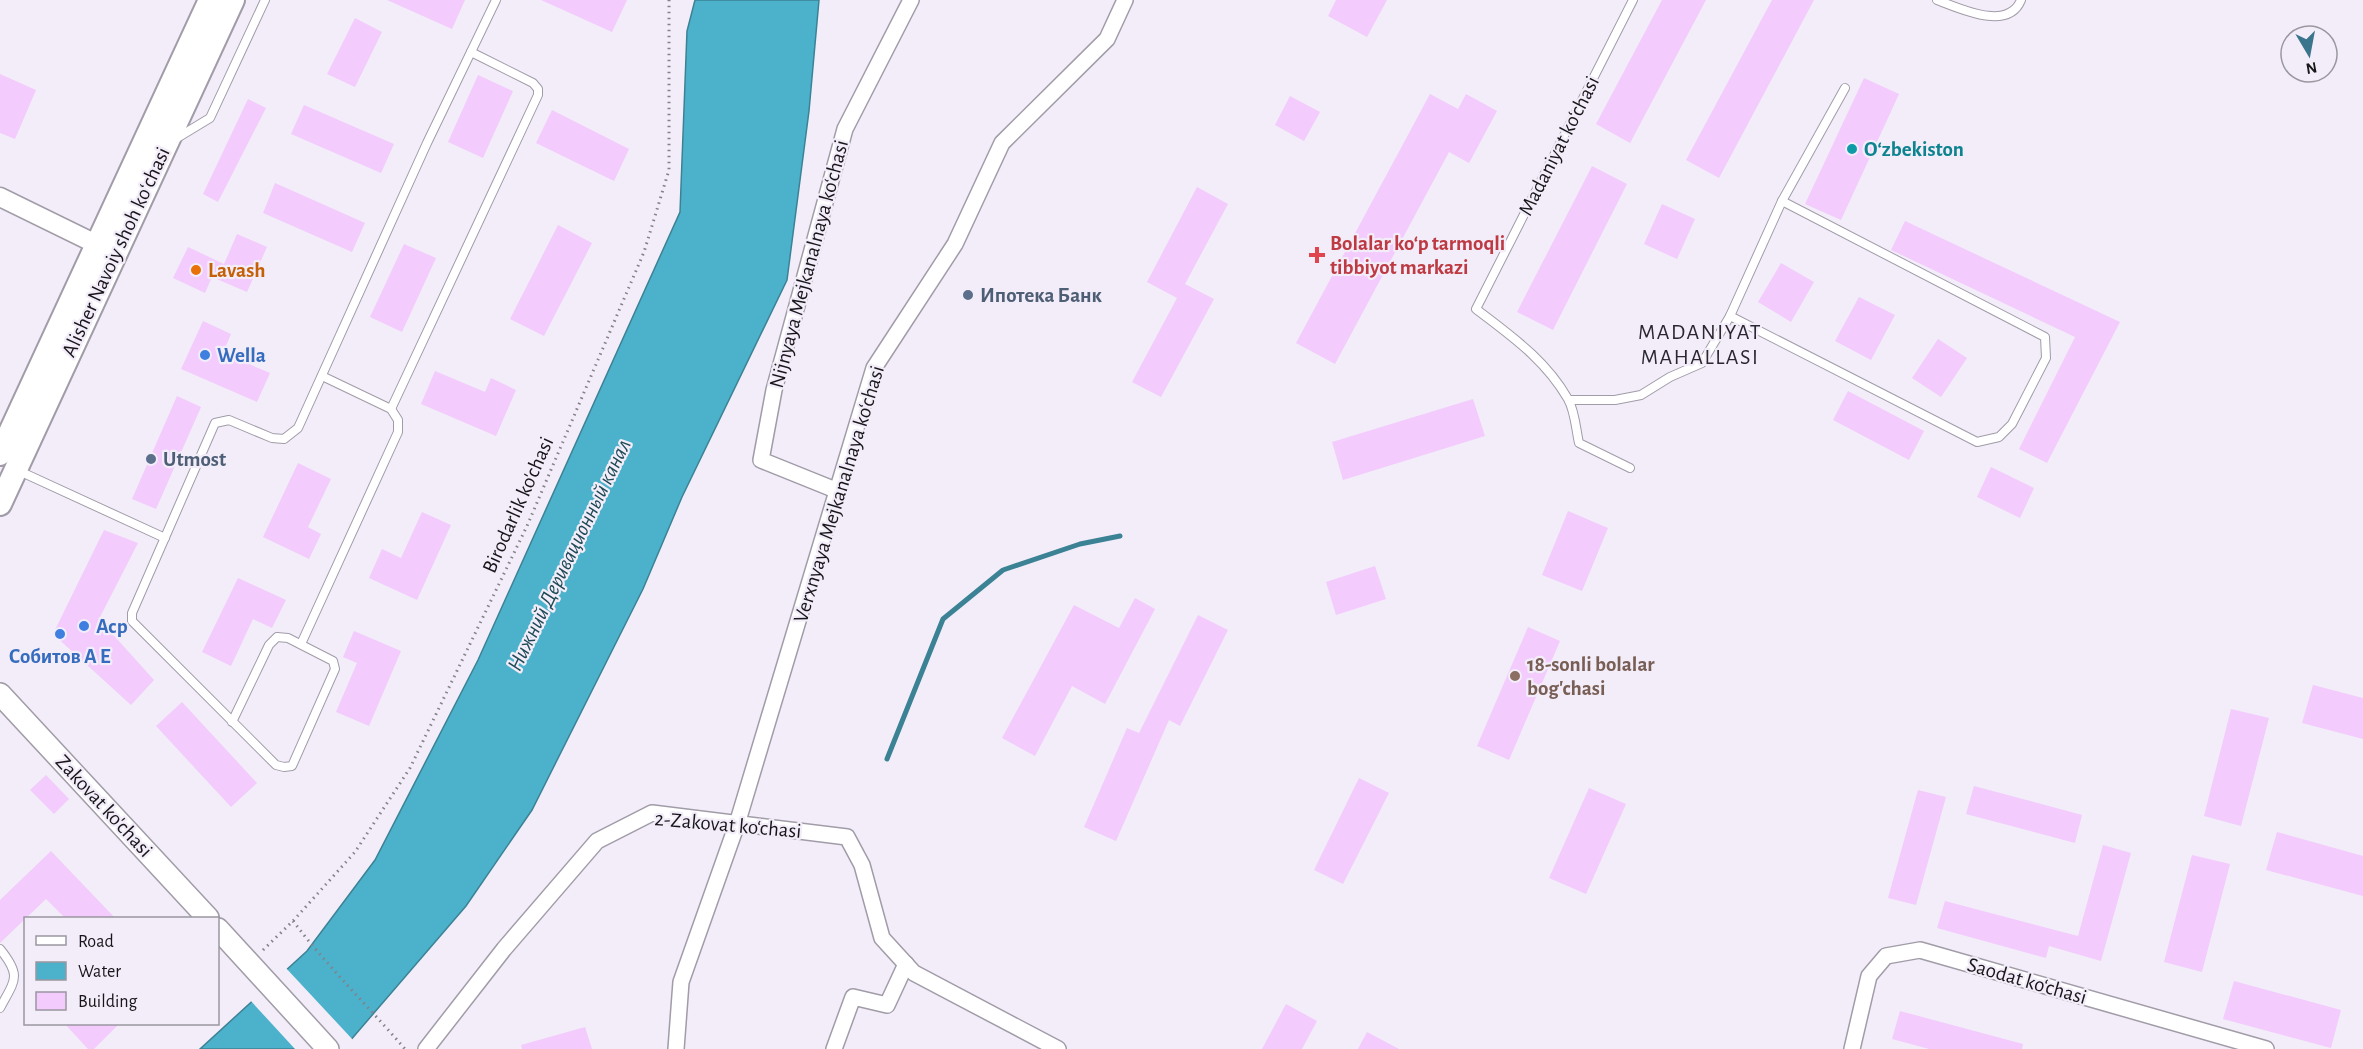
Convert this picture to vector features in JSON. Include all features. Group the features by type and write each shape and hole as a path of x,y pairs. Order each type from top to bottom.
{"main road":[{"name":"Alisher Navoiy shoh koʻchasi","path":"0,504 8,462 105,249 210,0"},
{"name":"Alisher Navoiy shoh koʻchasi","path":"105,249 165,144 233,0"},
{"name":"Zakovat ko'chasi","path":"0,694 207,917"},
{"path":"219,930 328,1049"}],"street":[{"name":"Nijnyaya Mejkanalnaya ko‘chasi","path":"838,491 761,460 774,390 845,129 911,0"},
{"name":"Verxnyaya Mejkanalnaya ko‘chasi","path":"676,1049 681,982 737,824 874,368 955,244 1002,143 1107,39 1125,0"},
{"path":"0,197 105,249"},
{"name":"2-Zakovat ko‘chasi","path":"426,1049 504,949 597,841 652,813 847,837 862,865 882,938 906,964 914,972 1058,1049"},
{"name":"Saodat ko‘chasi","path":"1852,1049 1869,976 1886,956 1920,950 2266,1049"},
{"path":"834,1049 853,997 887,1005 906,964"}],"lane":[{"path":"165,144 210,118 265,0"},
{"path":"232,722 269,645 277,638 288,638 333,660 335,669 292,766 284,767 276,765 232,722 132,621 132,613 215,423 229,420 272,438 284,438 298,428 427,143 496,0"},
{"name":"Madaniyat ko‘chasi","path":"1630,468 1579,443 1569,400 1530,349 1476,309 1633,0"},
{"path":"1937,0 1983,16 2005,15 2019,5 2021,0"},
{"path":"391,409 538,95 538,89 533,83 471,52"},
{"path":"1569,400 1615,400 1641,395 1670,377 1702,363 1730,316 1782,201 1845,88"},
{"path":"1730,316 1977,442 1999,437 2012,424 2046,358 2045,337 1782,201"},
{"path":"301,644 398,432 398,420 391,409 322,376"},
{"path":"8,462 165,538"},
{"path":"0,949 13,968 15,976 0,1008"}],"path":[{"name":"Birodarlik ko'chasi","path":"249,963 293,921 355,852 410,768 527,526 644,252 669,170 669,0"},
{"path":"293,921 311,945 405,1049"}],"water":[{"name":"Нижний Деривационный канал","path":"695,0 819,0 809,111 787,280 682,497 643,589 532,810 466,906 343,1049 200,1049 307,951 375,860 478,660 680,212 687,31"}],"pier":[{"path":"285,967 354,1041 347,1049 295,1049 249,999"}],"building":[{"path":"387,0 465,0 452,29"},
{"path":"541,0 627,0 612,32"},
{"path":"1336,0 1387,0 1367,37 1328,16"},
{"path":"1662,0 1706,0 1630,143 1596,124"},
{"path":"1772,0 1814,0 1719,178 1686,160"},
{"path":"355,18 382,32 355,87 327,74"},
{"path":"0,74 36,90 15,139 0,133"},
{"path":"478,75 513,91 483,158 448,142"},
{"name":"Oʻzbekiston","path":"1864,78 1899,94 1841,220 1805,204"},
{"path":"1430,94 1458,109 1466,94 1497,111 1469,163 1449,152 1335,364 1296,343"},
{"path":"1290,96 1320,112 1304,141 1275,125"},
{"path":"248,99 266,108 218,202 203,194"},
{"path":"304,105 394,144 381,173 291,134"},
{"path":"552,110 629,149 614,181 536,143"},
{"path":"1592,166 1627,184 1553,330 1517,312"},
{"path":"275,183 365,223 352,252 263,213"},
{"path":"1197,187 1228,204 1185,284 1214,299 1161,397 1132,382 1177,298 1147,282"},
{"path":"1662,204 1695,219 1677,259 1644,244"},
{"path":"1905,221 2120,322 2047,463 2019,449 2075,337 1891,250"},
{"path":"558,225 592,243 544,336 510,319"},
{"path":"237,234 267,247 247,292 212,277 205,293 173,278 188,247 224,264"},
{"path":"404,244 436,258 402,332 370,317"},
{"path":"1781,263 1814,282 1791,322 1758,302"},
{"path":"1859,297 1895,315 1871,360 1835,341"},
{"path":"203,321 231,334 223,353 270,373 257,402 181,369"},
{"path":"1938,339 1967,358 1941,397 1912,378"},
{"path":"435,371 485,392 491,378 516,390 496,436 421,404"},
{"path":"1848,391 1924,431 1909,460 1833,420"},
{"path":"177,396 201,407 156,509 132,499"},
{"path":"1473,399 1485,436 1343,480 1332,442"},
{"path":"298,463 331,479 308,527 321,534 309,559 263,537"},
{"path":"1991,467 2034,488 2020,518 1977,497"},
{"path":"1568,511 1608,528 1582,591 1542,575"},
{"path":"422,512 451,525 417,600 369,578 382,549 401,558"},
{"path":"104,530 138,543 99,619 154,680 131,705 53,634"},
{"path":"1375,566 1386,599 1336,615 1326,582"},
{"path":"238,578 286,600 272,628 253,619 231,666 202,652"},
{"path":"1135,598 1155,609 1105,704 1072,686 1035,756 1002,738 1074,605 1119,628"},
{"path":"1198,615 1228,630 1180,726 1169,720 1116,841 1084,827 1127,728 1139,733"},
{"path":"1528,627 1560,641 1509,760 1477,746"},
{"path":"354,631 401,651 369,726 336,712 357,663 343,657"},
{"path":"2313,685 2363,698 2363,739 2302,723"},
{"path":"182,702 257,783 231,807 156,726"},
{"path":"2231,709 2269,718 2241,826 2204,816"},
{"path":"46,775 69,799 54,814 30,790"},
{"path":"1359,778 1389,793 1343,884 1314,870"},
{"path":"1974,786 2082,815 2075,843 1966,814"},
{"path":"1589,788 1626,804 1586,894 1549,878"},
{"path":"1918,790 1946,797 1916,905 1888,898"},
{"path":"2277,832 2363,856 2363,896 2266,870"},
{"path":"2103,845 2131,853 2101,961 2049,946 2046,958 1937,928 1945,901 2078,936"},
{"path":"51,851 114,917 64,917 46,899 27,917 24,917 24,920 0,943 0,900"},
{"path":"2192,855 2230,864 2202,972 2164,962"},
{"path":"2234,981 2341,1010 2331,1048 2223,1019"},
{"path":"1286,1004 1317,1021 1302,1049 1262,1049"},
{"path":"1900,1011 2023,1044 2022,1049 1929,1049 1892,1039"},
{"path":"66,1025 118,1025 94,1049 88,1049"},
{"path":"585,1027 592,1049 522,1049 521,1045"},
{"path":"1367,1032 1399,1049 1358,1049"}],"waterway":[{"path":"887,759 943,619 1003,570 1080,544 1120,536"}],"place":[{"name":"Oʻzbekiston","path":"1852,149"},
{"name":"Bolalar ko‘p tarmoqli tibbiyot markazi","path":"1317,255"},
{"name":"Lavash","path":"196,270"},
{"name":"Ипотека Банк","path":"968,295"},
{"name":"Wella","path":"205,355"},
{"name":"Utmost","path":"151,459"},
{"name":"Аср","path":"84,626"},
{"name":"Собитов А Е","path":"60,634"},
{"name":"18-sonli bolalar bog'chasi","path":"1515,676"}],"district":[{"name":"MADANIYAT MAHALLASI","path":"1700,344"}]}
